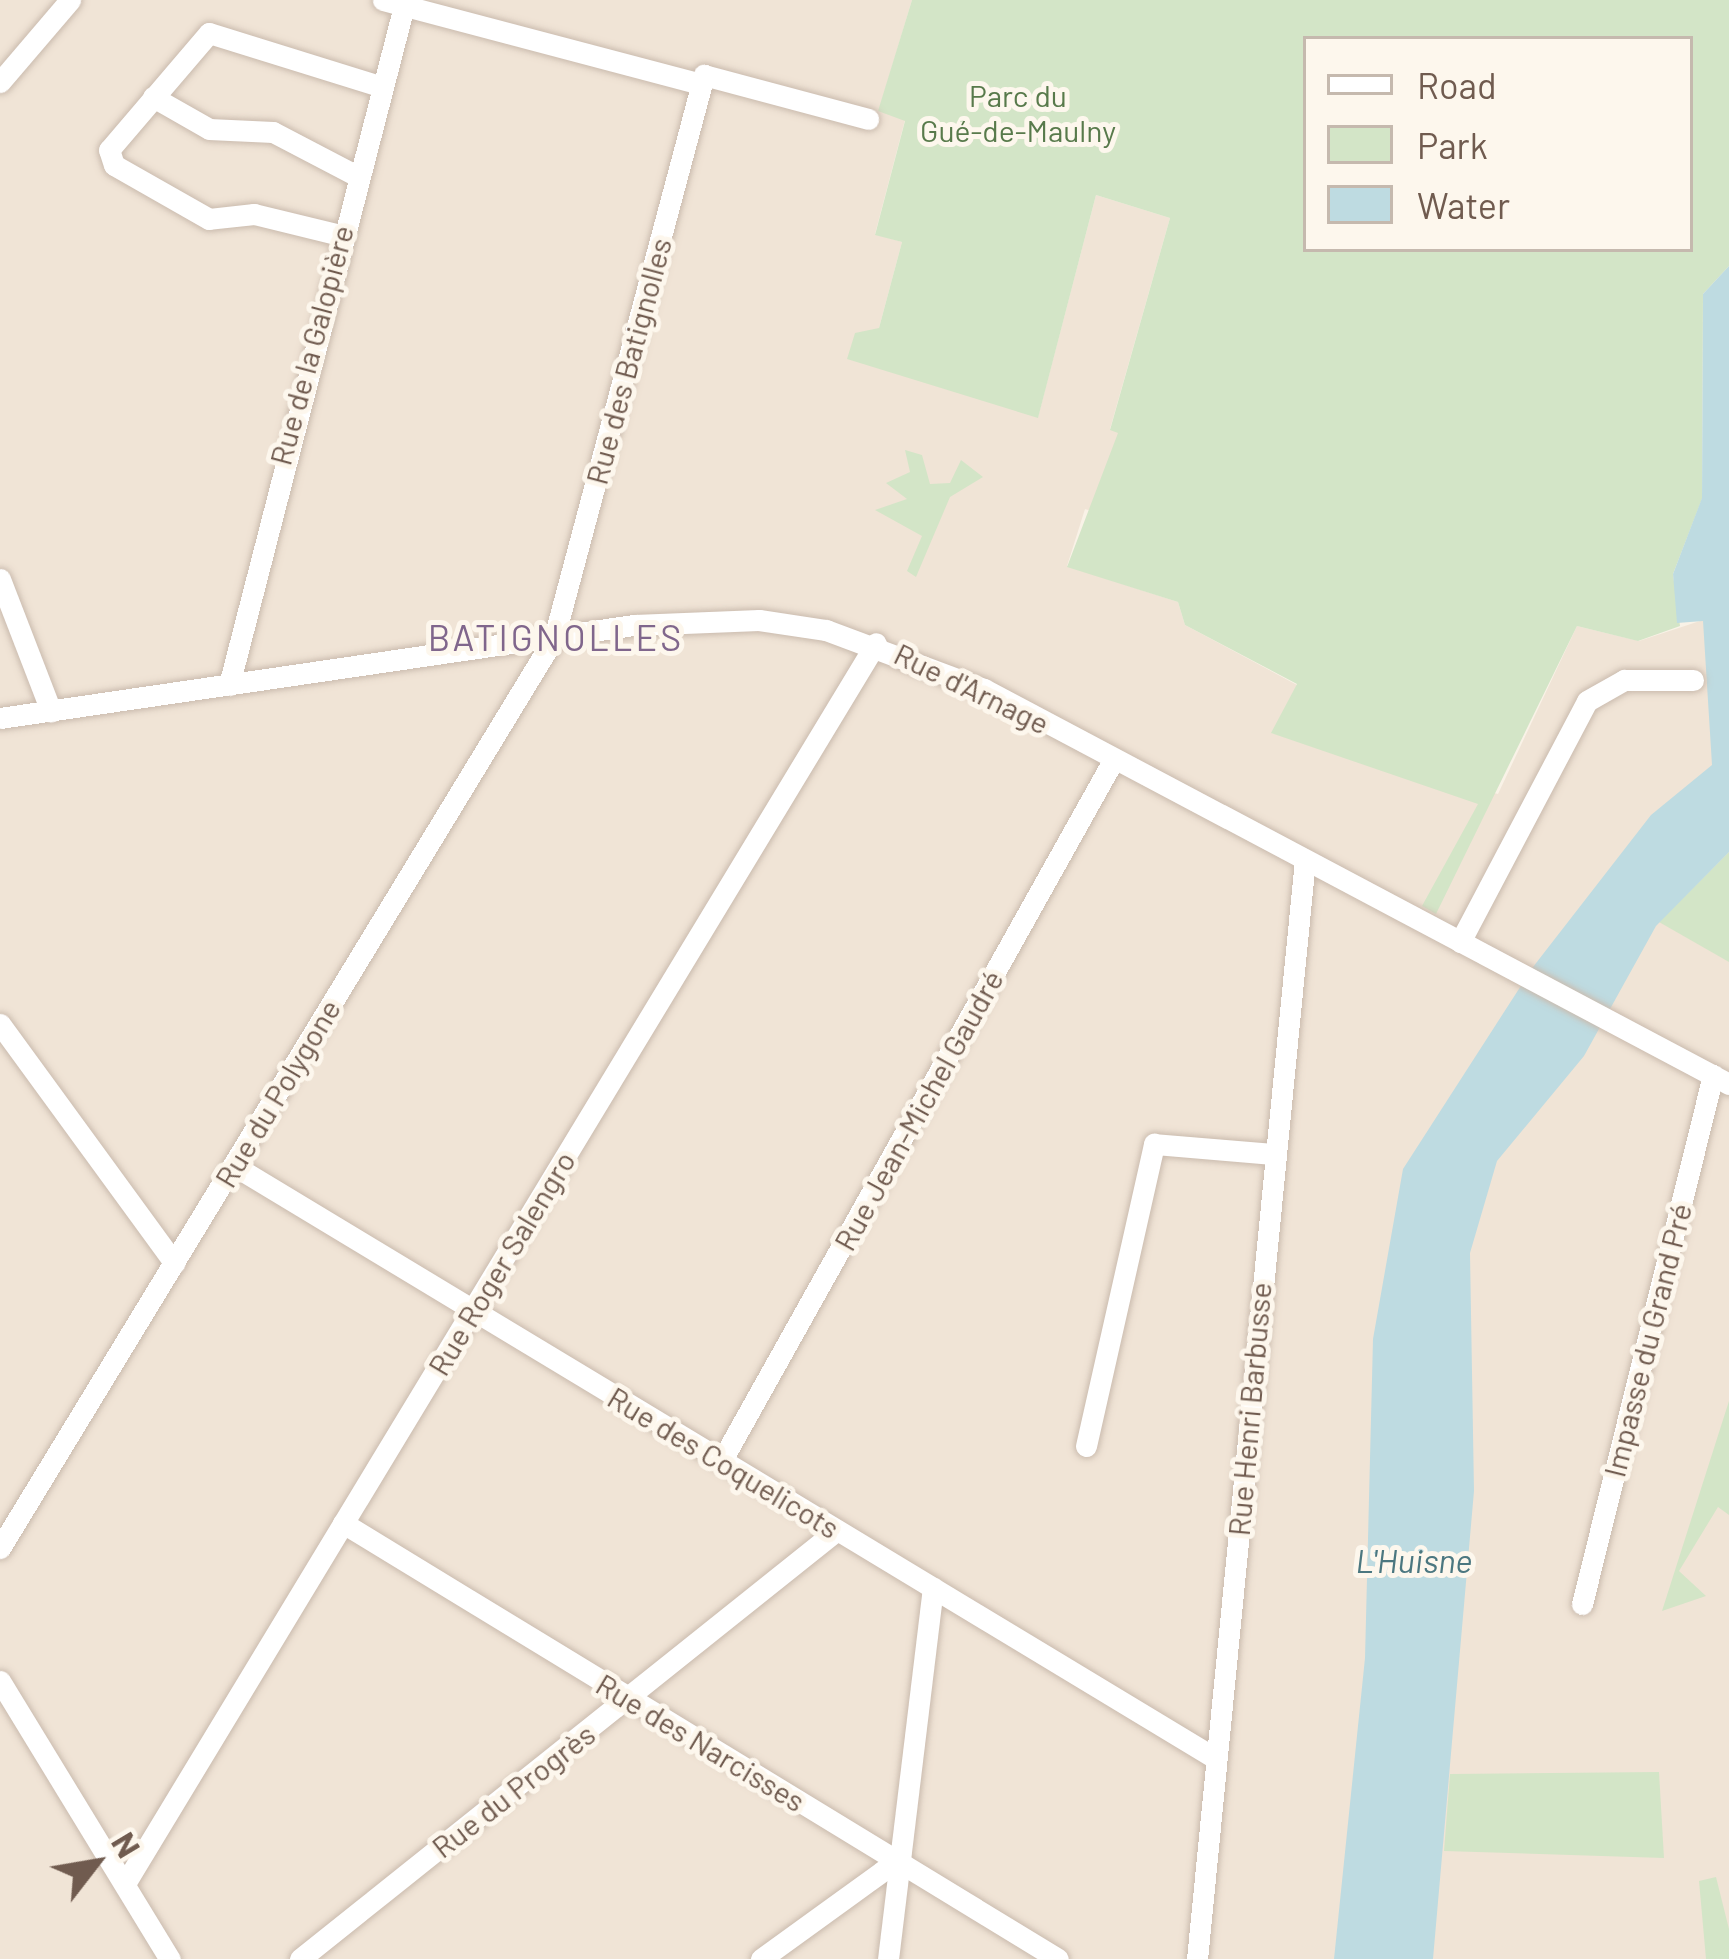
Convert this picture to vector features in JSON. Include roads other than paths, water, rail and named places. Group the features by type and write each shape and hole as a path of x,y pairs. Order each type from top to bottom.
{"street":[{"path":"0,82 70,0"},
{"path":"394,3 868,119"},
{"name":"Rue de la Galopière","path":"230,685 340,236 382,87 394,3"},
{"path":"340,236 264,215 209,219 113,165 112,141 208,33 382,87"},
{"name":"Rue des Batignolles","path":"554,638 703,79"},
{"path":"153,97 209,129 273,132 357,176"},
{"path":"0,579 51,711"},
{"name":"Rue d'Arnage","path":"0,718 554,638 759,620 876,643 1114,759 1721,1079"},
{"name":"Rue du Polygone","path":"3,1540 554,638"},
{"name":"Rue Roger Salengro","path":"126,1882 876,643"},
{"path":"1464,944 1587,700 1624,680 1694,680"},
{"name":"Rue Jean-Michel Gaudré","path":"722,1460 1114,759"},
{"name":"Rue Henri Barbusse","path":"1197,1959 1304,860"},
{"path":"0,1024 173,1263"},
{"name":"Impasse du Grand Pré","path":"1582,1604 1721,1079"},
{"path":"1086,1446 1154,1144 1272,1154"},
{"name":"Rue des Coquelicots","path":"233,1165 1215,1758"},
{"name":"Rue des Narcisses","path":"343,1523 891,1865 1058,1959"},
{"name":"Rue du Progrès","path":"300,1959 837,1530"},
{"path":"888,1959 891,1865 933,1588"},
{"path":"0,1681 170,1959"},
{"path":"760,1959 891,1865"}],"water":[{"name":"L'Huisne","path":"1729,266 1729,852 1656,926 1584,1056 1497,1161 1470,1253 1474,1491 1433,1959 1334,1959 1365,1658 1373,1339 1403,1169 1533,967 1651,815 1712,765 1703,621 1677,623 1673,574 1702,498 1703,294"}],"district":[{"name":"BATIGNOLLES","path":"556,637"}],"park label":[{"name":"Parc du Gué-de-Maulny","path":"1018,112"}]}
